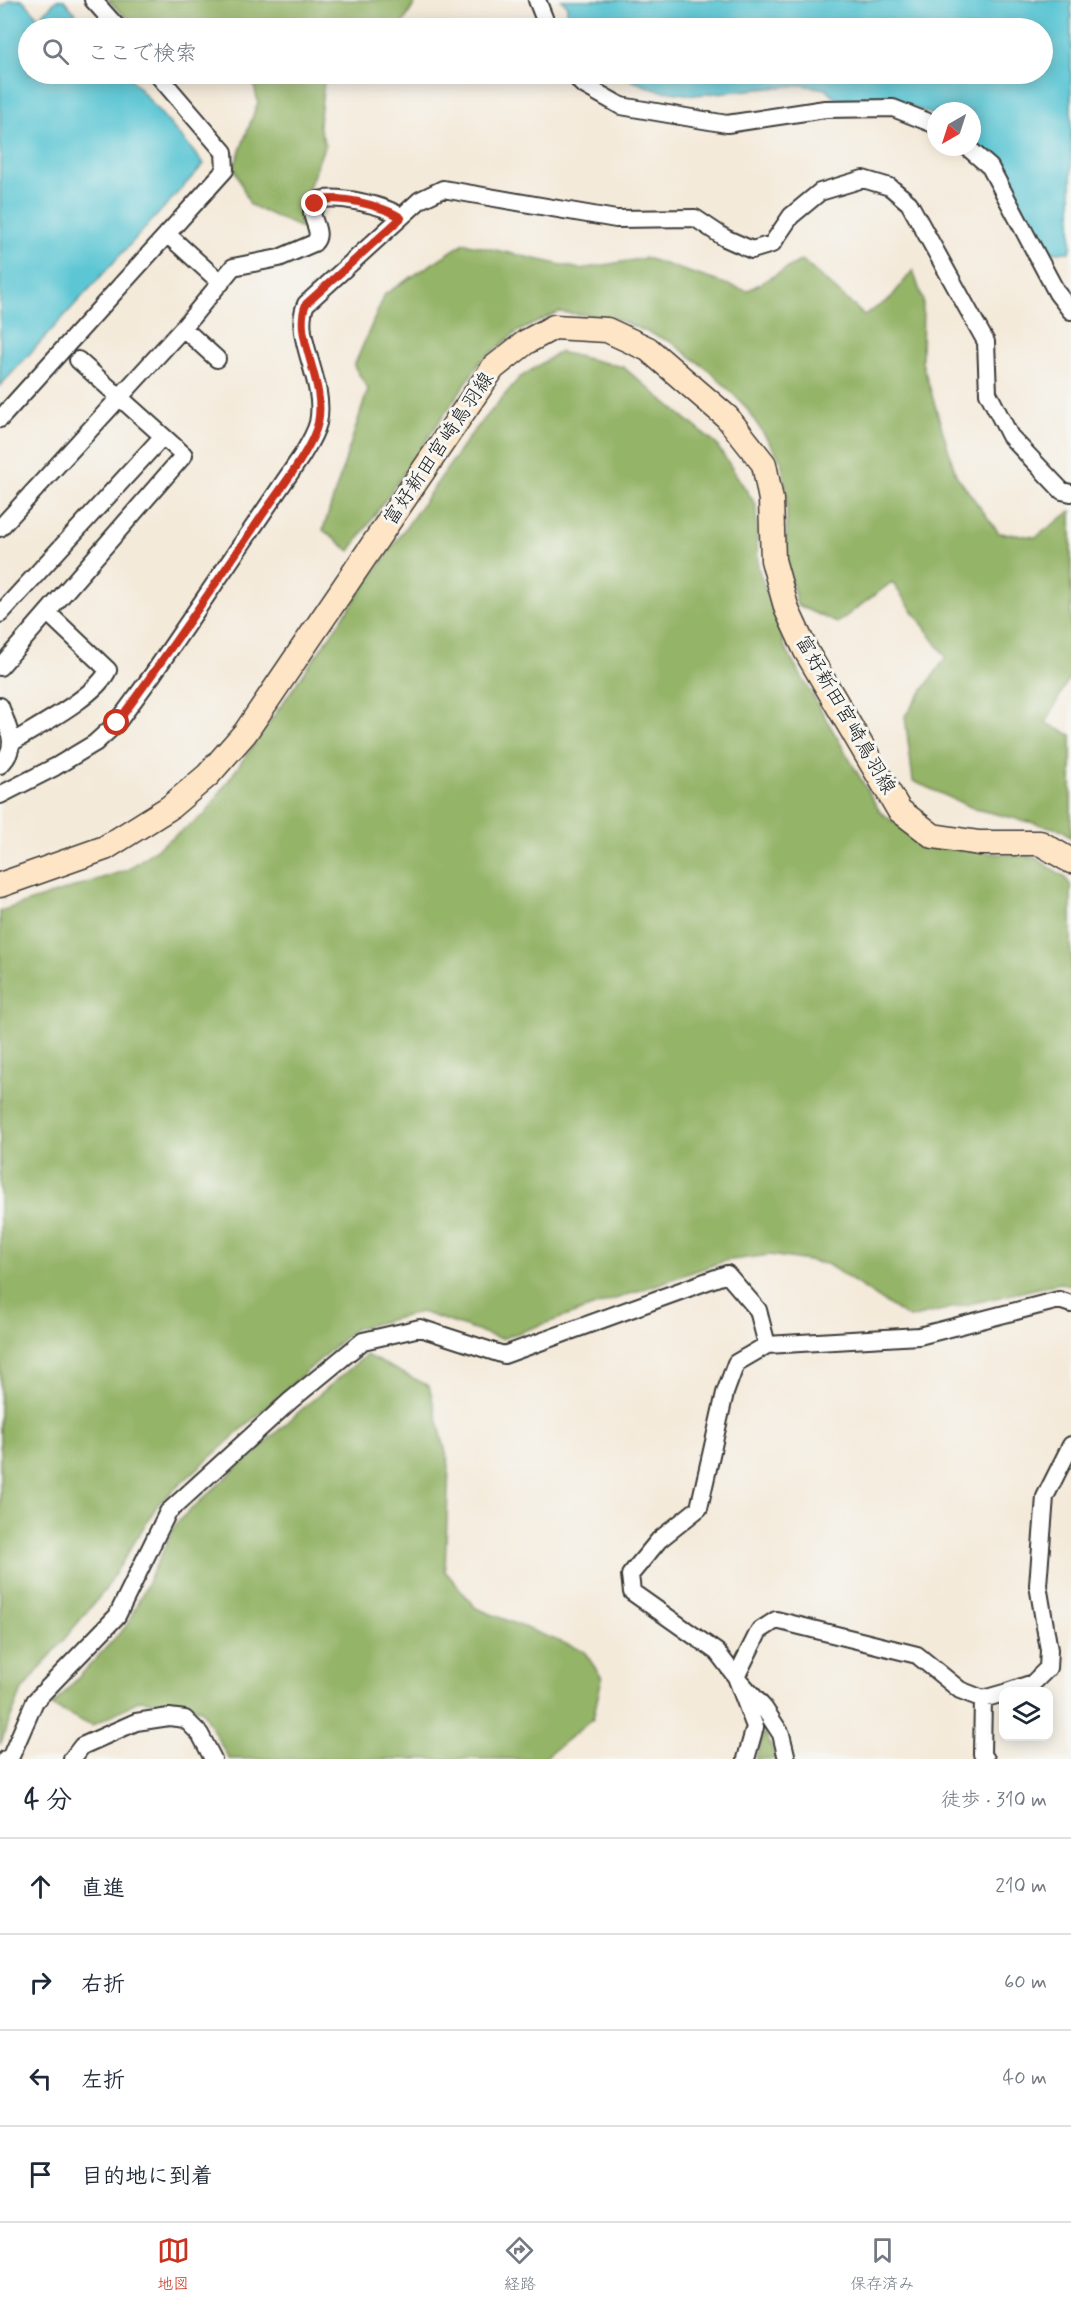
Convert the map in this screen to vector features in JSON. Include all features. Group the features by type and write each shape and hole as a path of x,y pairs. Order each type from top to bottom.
{"main road":[{"name":"富好新田宮崎鳥羽線","path":"0,885 105,848 168,808 208,775 245,732 493,368 526,342 554,327 607,330 648,350 728,417 764,464 771,500 773,560 787,610 806,651 899,810 933,836 979,843 1040,843 1071,861"}],"street":[{"path":"93,0 109,18"},
{"path":"537,0 544,18"},
{"path":"0,419 225,170 224,152 166,84"},
{"path":"582,84 621,106 727,124 825,109 893,108 927,121"},
{"path":"977,156 990,167 1057,293 1071,311"},
{"path":"0,795 55,767 107,733 153,674 301,458 318,425 320,404 318,384 302,328 301,314 306,304 420,200 442,189 616,219 695,218 725,238 752,250 772,244 791,216 820,192 863,178 890,187 909,203 986,342 988,393 1010,436 1062,491 1071,494"},
{"path":"0,528 183,328 233,267 279,258 318,240 312,212 319,200 367,204 394,212 401,218"},
{"path":"167,234 221,283"},
{"path":"183,328 217,358"},
{"path":"0,666 184,455 78,360"},
{"path":"0,614 163,436"},
{"path":"13,742 84,697 96,687 108,670 48,613"},
{"path":"0,706 13,742 10,752 0,765"},
{"path":"6,1759 10,1756 35,1701 117,1616 168,1512 290,1401 363,1341 420,1328 504,1355 727,1274 758,1310 767,1345"},
{"path":"787,1759 781,1734 764,1708 717,1652 632,1592 630,1575 659,1540 699,1508 725,1393 736,1363 767,1345 919,1336 1059,1300 1071,1304"},
{"path":"1021,1687 1033,1683 1048,1668 1049,1650 1038,1585 1045,1497 1071,1445"},
{"path":"746,1759 755,1727 736,1677 759,1631 776,1620 916,1655 960,1690 983,1699 999,1694"},
{"path":"983,1699 982,1754 986,1759"},
{"path":"72,1759 82,1746 136,1722 169,1717 185,1719 200,1734 213,1759"}],"green space":[{"path":"108,0 417,0 406,18 127,18"},
{"path":"254,84 324,84 319,125 325,144 306,196 306,230 250,205 234,167 258,102"},
{"path":"464,243 580,269 646,258 747,291 802,260 864,315 889,300 913,270 923,300 922,362 956,475 999,533 1036,537 1071,511 1071,674 1046,723 1071,735 1071,838 1063,830 975,809 913,781 905,716 946,657 892,582 837,623 797,605 786,557 787,496 781,460 745,406 712,373 671,342 614,318 558,312 517,332 481,361 350,551 323,530 368,389 354,366 385,294"},
{"path":"559,352 623,367 716,444 756,505 758,567 785,648 880,812 928,847 1034,857 1065,877 1071,886 1071,1286 1060,1283 909,1318 827,1264 770,1255 724,1261 501,1339 421,1312 354,1329 158,1504 105,1590 22,1690 0,1745 0,911 127,870 205,814 470,436 519,378"},
{"path":"366,1355 429,1386 449,1465 445,1571 476,1608 584,1651 602,1678 593,1719 543,1759 229,1759 201,1709 140,1700 92,1726 52,1706 127,1625 177,1522 301,1410"},
{"path":"765,1731 776,1759 755,1759"}],"water":[{"path":"9,0 23,0 39,18 18,18 18,84 136,84 204,164 0,386 0,8"},
{"path":"57,0 64,0 79,18 39,18"},
{"path":"561,0 1071,0 1071,248 1069,252 1046,252 993,156 981,147 981,102 927,102 927,112 898,101 836,99 826,89 802,85 694,95 656,90 641,84 1053,84 1053,18 567,18 567,5"}],"route":[{"path":"117,723 269,506 301,458 318,425 320,404 318,384 302,328 301,314 306,304 314,294 401,218 394,212 344,200 324,199 315,204"}]}
